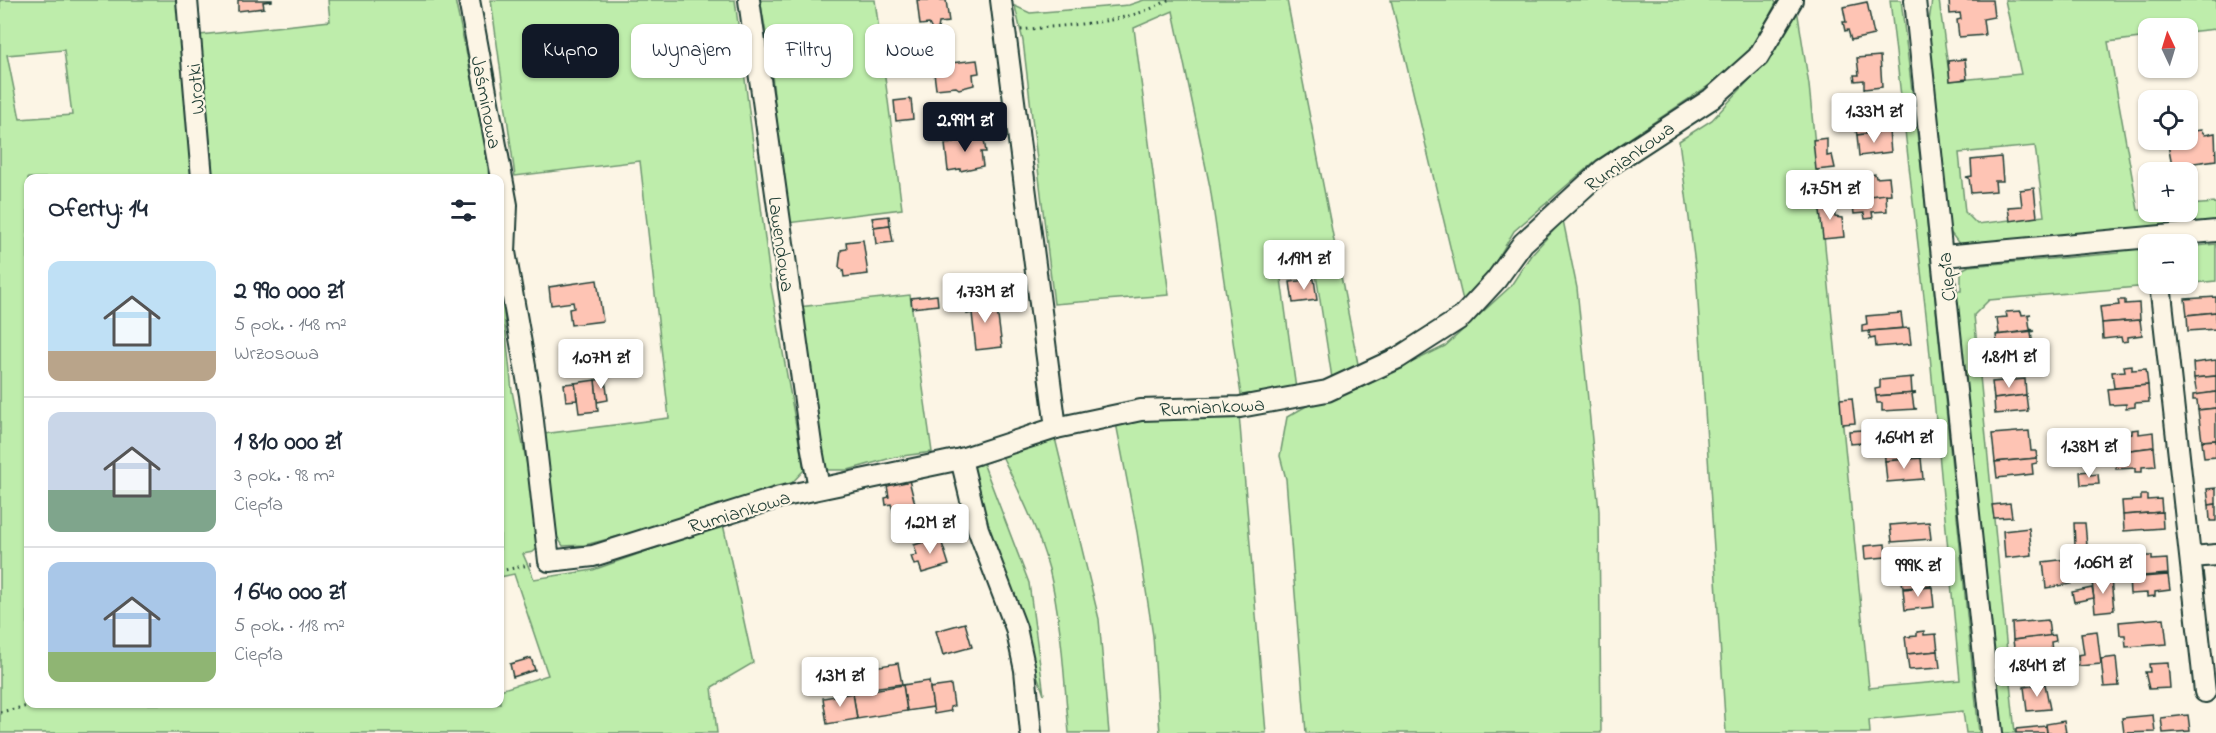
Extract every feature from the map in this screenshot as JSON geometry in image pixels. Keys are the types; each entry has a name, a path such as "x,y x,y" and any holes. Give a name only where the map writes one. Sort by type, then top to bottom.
{"street":[{"name":"Wrotki","path":"187,0 202,174"},
{"name":"Jaśminowa","path":"469,0 501,174"},
{"name":"Lawendowa","path":"749,0 819,488"},
{"path":"1001,0 1003,32 1056,428"},
{"name":"Rumiankowa","path":"549,561 593,556 780,497 961,459 1056,428 1142,410 1240,407 1279,402 1327,391 1398,358 1462,317 1496,280 1523,243 1604,169 1711,99 1758,57 1792,0"},
{"name":"Ciepła","path":"1915,0 1944,256 1992,733"},
{"name":"Jaśminowa","path":"504,189 507,205 505,252 530,395 549,561"},
{"path":"2198,234 2216,231"},
{"path":"1944,256 2138,242"},
{"path":"2161,294 2192,557 2205,692"},
{"path":"961,459 978,529 1016,628 1025,670 1031,733"},
{"path":"2192,557 2216,555"}],"path":[{"path":"1003,32 1114,18 1155,8 1168,0"},
{"path":"504,570 549,561"},
{"path":"0,712 24,707"}],"green space":[{"path":"0,0 180,0 199,174 24,174 24,708 504,708 504,689 548,675 514,574 504,576 504,315 512,391 536,509 540,546 533,552 523,554 534,579 593,570 723,524 753,663 712,687 717,733 0,733","holes":["64,50 72,115 20,119 7,55"]},
{"path":"328,0 455,0 484,134 489,174 213,174 200,35 330,21"},
{"path":"491,0 735,0 738,24 631,24 631,78 745,78 771,286 804,470 787,488 719,510 585,545 563,546 552,529 543,434 669,418 640,161 515,176"},
{"path":"760,0 875,0 878,24 865,24 865,78 885,78 902,209 787,223 772,78 853,78 853,24 764,24"},
{"path":"1144,0 1287,0 1359,369 1332,378 1314,261 1279,264 1296,389 1241,395 1210,187 1173,11 1134,28 1169,295 1054,304 1023,41 1015,6 1030,13 1129,5"},
{"path":"1391,0 1774,0 1776,3 1750,52 1729,72 1594,162 1514,231 1484,282 1464,305"},
{"path":"1890,0 1901,0 1923,182 1979,733 1966,733 1963,711 1869,720 1870,733 1726,733 1696,272 1679,141 1712,120 1763,65 1797,9 1809,85 1869,688 1960,680 1927,323"},
{"path":"1932,0 1939,0 1950,81 2021,74 2005,0 2216,0 2216,29 2198,31 2198,18 2138,18 2138,38 2108,42 2138,210 2138,222 2198,222 2198,204 2216,203 2216,223 1960,245 1950,232 1927,36","holes":["2035,146 2044,216 1977,224 1965,212 1959,153"]},
{"path":"1563,220 1577,288 1599,511 1601,733 1306,733 1286,479 1280,456 1287,417 1317,400 1356,390 1445,346 1510,287 1531,255"},
{"path":"2216,244 2216,281 2198,283 2198,246"},
{"path":"2138,247 2138,287 1989,300 1974,315 2015,733 2000,733 1956,291 1961,291 1961,270 1969,266 2119,253 2120,248"},
{"path":"910,295 932,452 895,457 848,470 826,470 798,307"},
{"path":"1239,414 1266,733 1160,733 1153,636 1137,532 1116,423 1184,415"},
{"path":"1055,438 1099,619 1109,733 1069,733 1060,630 1049,569 1034,525 1001,454"},
{"path":"982,460 1029,583 1044,695 980,510 970,466"}],"building":[{"path":"238,0 272,1 263,2 264,8 238,11"},
{"path":"917,0 946,0 949,22 920,24"},
{"path":"1949,0 1992,0 1994,17 1983,19 1985,35 1959,37 1957,20 1961,19 1960,13 1950,14"},
{"path":"1867,2 1874,35 1851,40 1848,30 1845,31 1843,7"},
{"path":"1880,56 1882,87 1864,89 1864,80 1855,81 1854,75 1859,75 1857,58"},
{"path":"1965,59 1967,79 1950,81 1948,61"},
{"path":"977,60 979,73 973,74 974,85 959,89 956,87 936,89 935,78 955,78 955,62"},
{"path":"911,99 913,119 896,121 894,101"},
{"path":"1875,112 1875,116 1889,115 1887,116 1888,131 1857,135 1853,118 1868,117 1867,113"},
{"path":"2198,130 2201,130 2205,135 2215,133 2216,160 2171,162 2169,150 2198,150"},
{"path":"1889,131 1891,152 1859,156 1857,135"},
{"path":"983,134 986,152 981,152 983,166 948,171 945,144 954,143 953,138"},
{"path":"1827,138 1827,156 1832,155 1835,168 1816,170 1813,140"},
{"path":"2001,157 2003,181 1995,181 1996,191 1971,193 1969,178 1966,177 1972,176 1971,160"},
{"path":"1875,174 1876,178 1889,177 1891,194 1851,198 1849,181 1869,179 1868,175"},
{"path":"2034,188 2037,217 2010,221 2008,207 2022,206 2020,190"},
{"path":"1886,194 1887,211 1872,212 1873,218 1865,219 1864,213 1854,214 1852,198"},
{"path":"1833,200 1835,217 1842,218 1844,237 1823,239 1819,201"},
{"path":"889,216 890,225 874,227 872,218"},
{"path":"890,225 893,242 876,244 874,227"},
{"path":"863,240 868,274 844,277 843,270 839,267 841,250 847,249 846,242"},
{"path":"1314,279 1317,300 1293,303 1290,282"},
{"path":"597,280 603,321 571,325 569,309 574,308 573,302 551,305 549,287"},
{"path":"937,295 938,305 912,308 911,298"},
{"path":"2216,297 2216,312 2187,315 2185,299"},
{"path":"992,298 993,309 997,309 1002,347 976,350 972,313 967,314 966,301"},
{"path":"2118,300 2125,300 2125,304 2139,303 2140,320 2102,323 2100,307 2119,305"},
{"path":"2021,311 2022,315 2031,314 2028,315 2030,329 2033,330 1996,335 1999,333 1997,319 1994,318 2007,317 2006,312"},
{"path":"2216,312 2216,329 2188,331 2187,315"},
{"path":"1901,313 1903,328 1862,332 1862,325 1867,324 1866,316"},
{"path":"2140,320 2142,335 2128,337 2128,341 2122,342 2121,337 2103,339 2102,323"},
{"path":"1909,328 1911,344 1876,347 1875,338 1870,339 1869,331"},
{"path":"2034,331 2031,332 2033,346 2036,347 2020,349 2021,355 2010,356 2011,350 1998,351 1996,335"},
{"path":"2216,360 2216,376 2194,378 2193,363"},
{"path":"2132,365 2132,370 2146,369 2148,385 2114,388 2112,372 2125,371 2124,366"},
{"path":"2216,376 2216,392 2197,395 2194,378"},
{"path":"1914,377 1911,378 1912,393 1916,393 1876,396 1875,389 1880,388 1880,380"},
{"path":"605,379 608,400 597,402 595,380"},
{"path":"2025,379 2026,395 1994,399 1992,382"},
{"path":"595,380 598,411 579,413 575,383"},
{"path":"575,383 577,400 566,401 564,384"},
{"path":"2148,385 2149,402 2135,403 2135,407 2126,408 2126,404 2110,405 2108,389"},
{"path":"2216,392 2216,408 2198,410 2197,400 2193,400 2193,395"},
{"path":"1916,393 1912,394 1914,408 1917,409 1882,411 1882,403 1877,403 1876,396"},
{"path":"2026,395 2028,411 1995,414 1994,399"},
{"path":"1852,398 1855,423 1842,424 1840,399"},
{"path":"2216,408 2216,440 2202,441 2198,410"},
{"path":"1874,429 1875,442 1850,444 1849,431"},
{"path":"2139,429 2139,434 2153,432 2154,447 2115,452 2113,436 2132,434 2132,430"},
{"path":"2029,431 2031,451 2036,451 2037,458 1995,462 1992,434"},
{"path":"1919,437 1921,458 1885,461 1884,443"},
{"path":"2216,440 2216,457 2204,458 2202,441"},
{"path":"2154,447 2156,466 2142,467 2142,472 2135,472 2135,468 2116,469 2115,452"},
{"path":"1921,458 1923,479 1887,482 1885,461"},
{"path":"2037,458 2037,463 2032,464 2033,474 1997,478 1995,462"},
{"path":"2090,471 2090,475 2098,474 2099,484 2081,485 2080,472"},
{"path":"909,480 916,508 894,514 891,504 886,505 885,498 889,497 887,486"},
{"path":"2216,488 2216,504 2209,505 2207,489"},
{"path":"2141,495 2147,495 2147,500 2161,499 2162,512 2123,515 2122,501 2141,500"},
{"path":"2010,503 2012,517 1994,518 1992,505"},
{"path":"2216,504 2216,521 2210,521 2209,505"},
{"path":"2162,512 2163,528 2124,531 2123,515"},
{"path":"1929,522 1931,539 1892,542 1890,525"},
{"path":"2074,523 2085,523 2087,545 2075,546"},
{"path":"2029,528 2032,555 2005,558 2003,531"},
{"path":"940,537 949,565 922,573 919,564 914,565 911,556 917,555 914,545"},
{"path":"1885,544 1886,557 1865,559 1864,546"},
{"path":"2105,547 2105,557 2089,558 2088,549"},
{"path":"2143,556 2152,556 2152,560 2167,559 2168,574 2130,577 2129,562 2144,561"},
{"path":"2067,559 2071,584 2046,588 2043,562"},
{"path":"1930,571 1931,586 1903,588 1901,573"},
{"path":"2168,575 2170,590 2155,592 2155,596 2147,597 2147,593 2130,594 2129,578"},
{"path":"2111,579 2114,610 2095,612 2092,580"},
{"path":"1932,587 1934,607 1905,610 1903,589"},
{"path":"2092,588 2094,598 2074,602 2072,592"},
{"path":"2164,618 2167,644 2126,647 2125,635 2120,635 2119,622"},
{"path":"2048,620 2050,636 2013,640 2012,623"},
{"path":"965,623 972,647 943,655 936,631"},
{"path":"1924,631 1924,635 1936,634 1938,651 1907,654 1905,637 1917,636 1917,632"},
{"path":"2097,631 2101,664 2079,666 2078,655 2084,654 2081,633"},
{"path":"2055,635 2056,641 2051,642 2052,652 2015,656 2013,640"},
{"path":"1938,651 1940,668 1909,670 1907,654"},
{"path":"2116,657 2119,686 2104,687 2101,659"},
{"path":"531,658 535,670 513,677 510,664"},
{"path":"898,663 902,684 871,688 867,668"},
{"path":"2168,663 2170,688 2149,689 2145,672 2150,672 2149,664"},
{"path":"929,681 933,707 907,711 903,685"},
{"path":"2045,684 2050,709 2027,711 2024,687"},
{"path":"903,685 907,711 857,719 853,693"},
{"path":"951,685 954,706 950,707 951,711 934,714 930,688"},
{"path":"853,693 857,719 827,724 823,698"},
{"path":"2153,715 2155,732 2124,733 2122,718"},
{"path":"2188,715 2190,731 2163,733 2161,718"},
{"path":"2064,721 2066,733 2047,733 2046,724"},
{"path":"2046,726 2047,733 2016,733 2016,729"}]}
